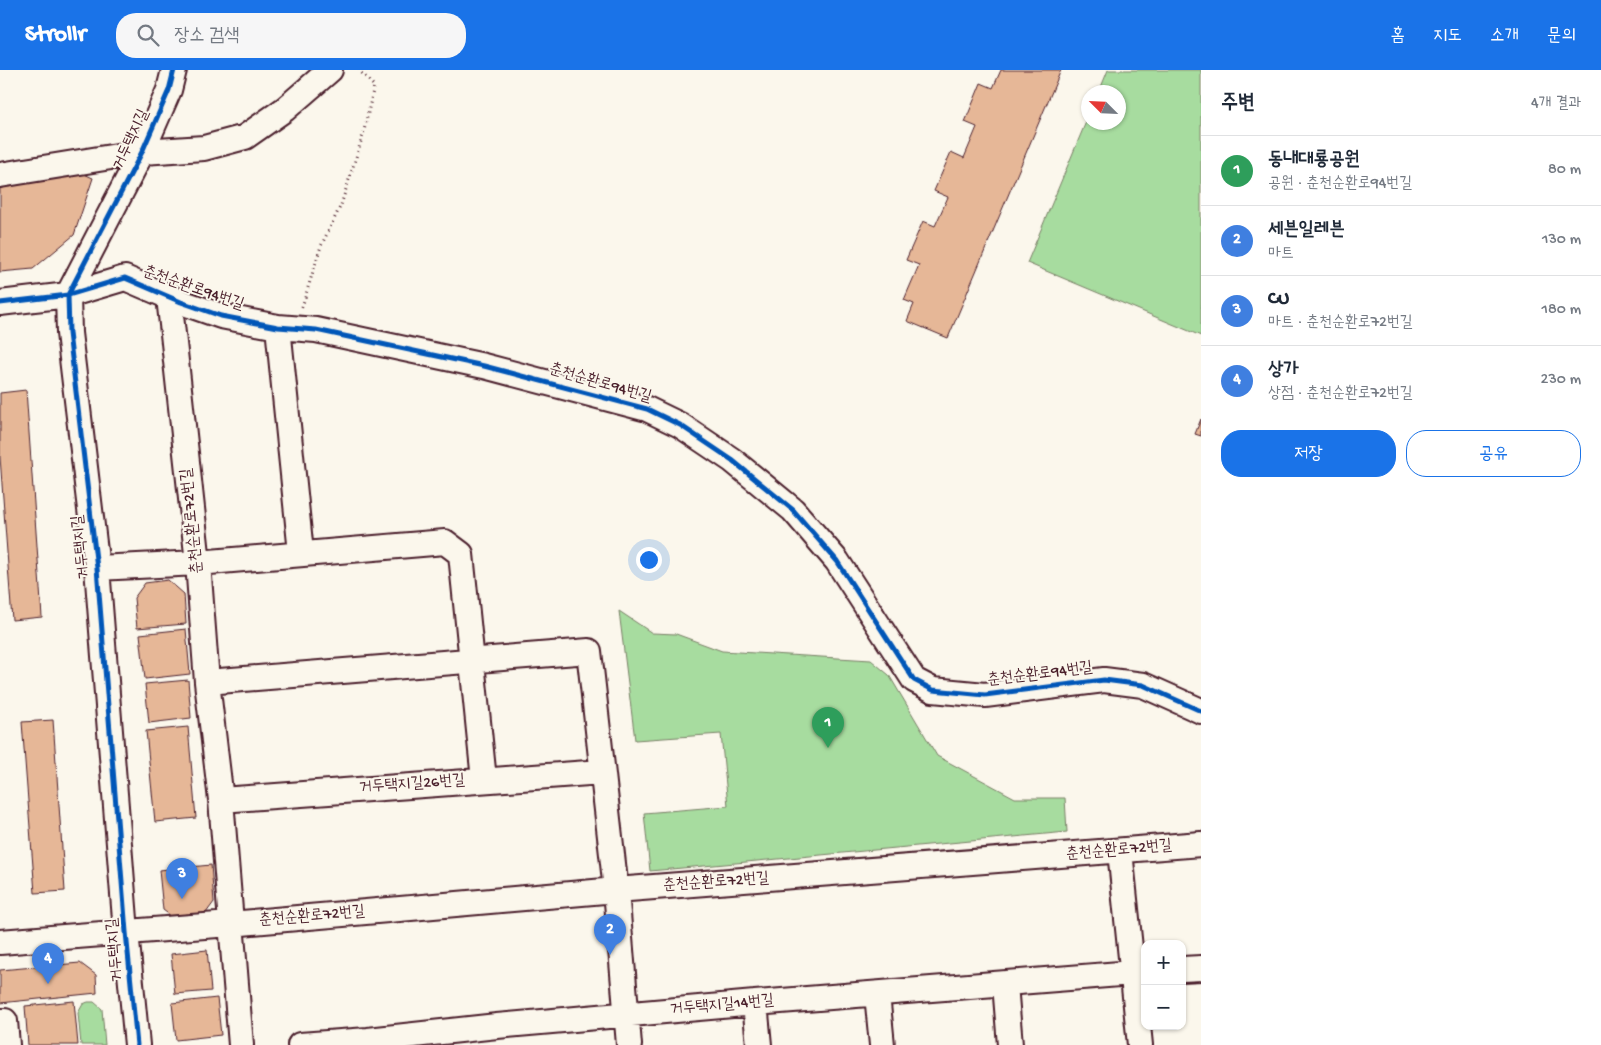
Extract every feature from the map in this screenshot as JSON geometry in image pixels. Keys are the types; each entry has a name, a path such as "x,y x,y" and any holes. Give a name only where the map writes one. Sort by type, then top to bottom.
{"street":[{"name":"거두택지길","path":"138,1045 126,932 97,568 69,333 68,295 142,152 169,90 174,70"},
{"path":"142,152 204,148 245,137 285,109 320,75"},
{"name":"거두택지길","path":"0,175 142,152"},
{"name":"춘천순환로94번길","path":"0,303 68,295 125,278 221,316 287,328 316,330 484,366 647,409 680,425 732,460 793,510 836,561 914,680 933,690 984,695 1104,680 1144,685 1201,711"},
{"name":"춘천순환로72번길","path":"169,297 198,563 207,682 221,800 241,1045"},
{"path":"287,328 301,553"},
{"path":"97,568 198,563 445,542 461,554 484,780"},
{"path":"207,682 589,650 616,890 629,1045"},
{"name":"거두택지길26번길","path":"221,800 602,772"},
{"name":"춘천순환로72번길","path":"0,942 616,890 1201,844"},
{"path":"1120,851 1139,972 1140,1045"},
{"path":"1186,969 1201,968"},
{"name":"거두택지길14번길","path":"300,1045 498,1035 626,1015 755,1002 1005,984 1139,972"},
{"path":"1005,984 1010,1045"},
{"path":"877,994 882,1045"},
{"path":"755,1002 760,1045"},
{"path":"0,1021 4,1021 7,1045"}],"path":[{"path":"287,328 321,246 341,205 363,135 374,86 359,70"}],"green space":[{"path":"1108,70 1201,70 1201,336 1027,263 1083,130 1126,130 1126,85 1102,85"},
{"path":"619,611 652,633 676,634 722,651 871,660 889,675 937,756 1015,798 1065,798 1067,832 650,871 644,813 728,806 721,734 635,740"},
{"path":"94,1002 102,1009 105,1045 81,1045 78,1013 83,1004"}],"building":[{"path":"1001,70 1061,70 948,338 907,321 914,304 904,300 919,265 906,260 923,221 935,226 948,197 934,191 951,152 964,158 977,127 965,122 981,83 993,88"},
{"path":"75,170 93,178 74,235 33,269 0,272 0,180"},
{"path":"26,390 42,617 12,620 0,457 0,393"},
{"path":"1201,419 1201,436 1195,434"},
{"path":"168,580 184,594 186,624 137,628 134,598 145,583"},
{"path":"186,629 190,674 145,679 140,634"},
{"path":"188,680 191,718 149,723 145,684"},
{"path":"53,720 65,891 35,893 22,722"},
{"path":"188,727 196,818 155,822 146,731"},
{"path":"211,865 214,902 203,917 175,919 163,910 159,870"},
{"path":"207,950 211,991 175,994 171,954"},
{"path":"80,963 96,975 97,993 0,1003 0,970"},
{"path":"217,998 221,1035 176,1040 172,1003"},
{"path":"74,1001 78,1045 28,1045 25,1006"}],"cycle path":[{"path":"137,1045 126,932 97,568 69,333 68,295 142,152 169,90 174,70"},
{"path":"0,303 68,295 125,278 181,302 221,316 278,327 316,330 484,366 647,409 680,425 732,460 793,510 837,561 914,680 933,690 985,695 1104,680 1143,685 1201,711"}],"place":[{"name":"동내대룡공원","path":"828,748"},
{"name":"CU","path":"182,899"},
{"name":"세븐일레븐","path":"610,955"},
{"name":"상가","path":"48,984"}]}
